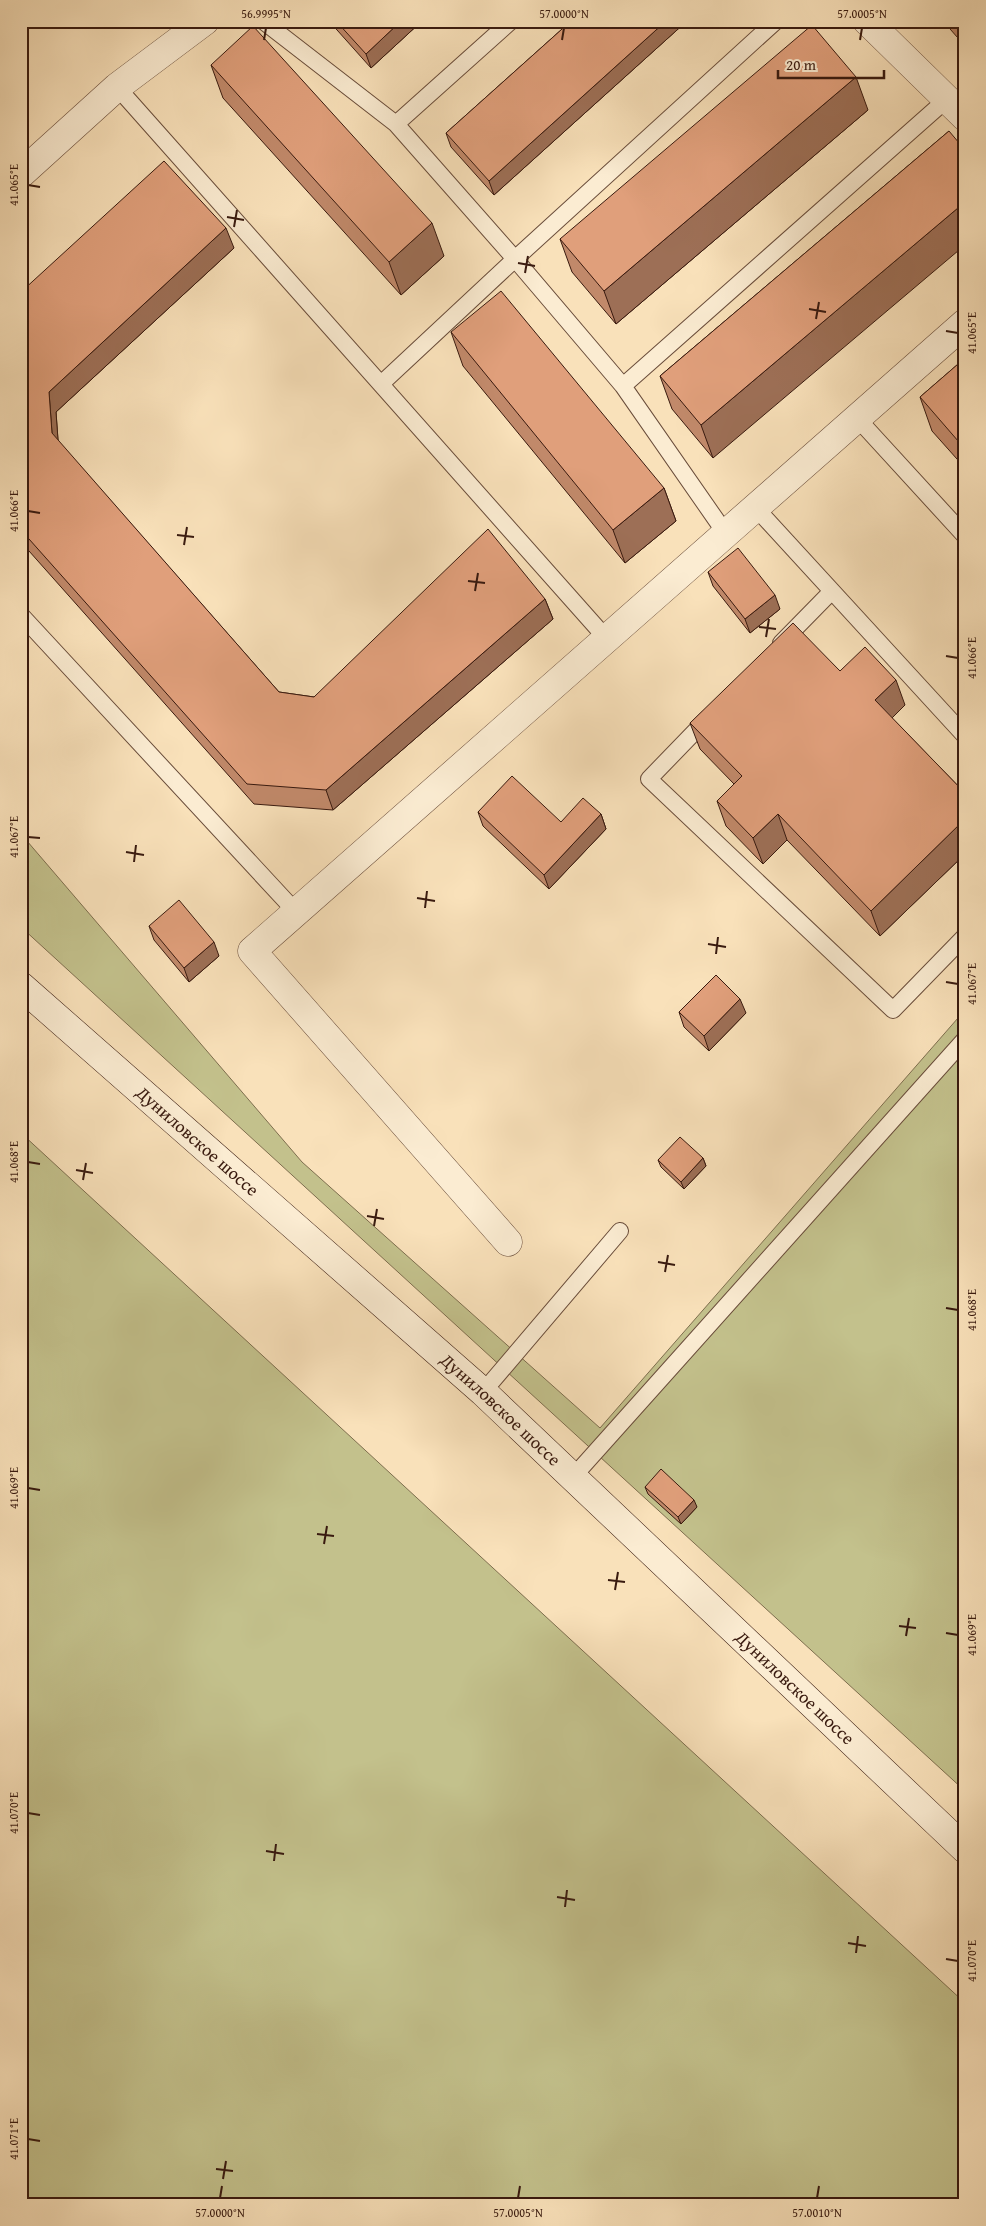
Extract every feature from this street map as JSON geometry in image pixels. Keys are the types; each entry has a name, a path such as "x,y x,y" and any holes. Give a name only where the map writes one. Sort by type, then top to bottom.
{"street":[{"path":"21,174 117,87 205,21"},
{"path":"867,21 956,108"},
{"path":"508,1242 252,951 965,323"},
{"name":"Дуниловское шоссе","path":"21,986 483,1392 965,1849"}],"lane":[{"path":"263,21 396,124 515,259 623,386 726,534"},
{"path":"396,124 511,21"},
{"path":"380,384 776,21"},
{"path":"117,87 606,638"},
{"path":"623,386 956,108"},
{"path":"857,418 965,536"},
{"path":"755,507 965,736"},
{"path":"771,654 832,591"},
{"path":"21,615 296,912"},
{"path":"716,709 648,779 893,1010 965,936"},
{"path":"572,1477 965,1039"},
{"path":"483,1392 620,1231"}],"shaded area":[{"path":"21,834 302,1162 600,1428 965,1010 965,1791 21,927"},
{"path":"21,1133 965,2003 965,2205 21,2205"}],"building":[{"path":"336,21 401,21 366,54"},
{"path":"571,21 666,21 489,181 446,133"},
{"path":"812,25 856,77 604,291 560,239"},
{"path":"253,26 432,223 389,262 211,65"},
{"path":"949,131 965,150 965,202 701,425 660,376"},
{"path":"164,161 226,228 49,392 52,433 279,692 314,697 488,529 545,599 326,790 247,784 21,530 21,292"},
{"path":"501,291 664,488 613,530 451,332"},
{"path":"965,358 965,449 920,397"},
{"path":"738,548 775,595 745,619 708,572"},
{"path":"793,623 840,671 865,647 896,680 875,700 965,793 965,819 871,911 778,814 753,838 717,801 742,776 690,723"},
{"path":"512,776 561,822 583,798 601,814 544,875 478,812"},
{"path":"179,900 214,942 184,968 149,926"},
{"path":"716,975 740,999 704,1036 679,1012"},
{"path":"680,1137 703,1158 681,1182 658,1160"},
{"path":"661,1469 694,1500 678,1517 645,1487"}]}
